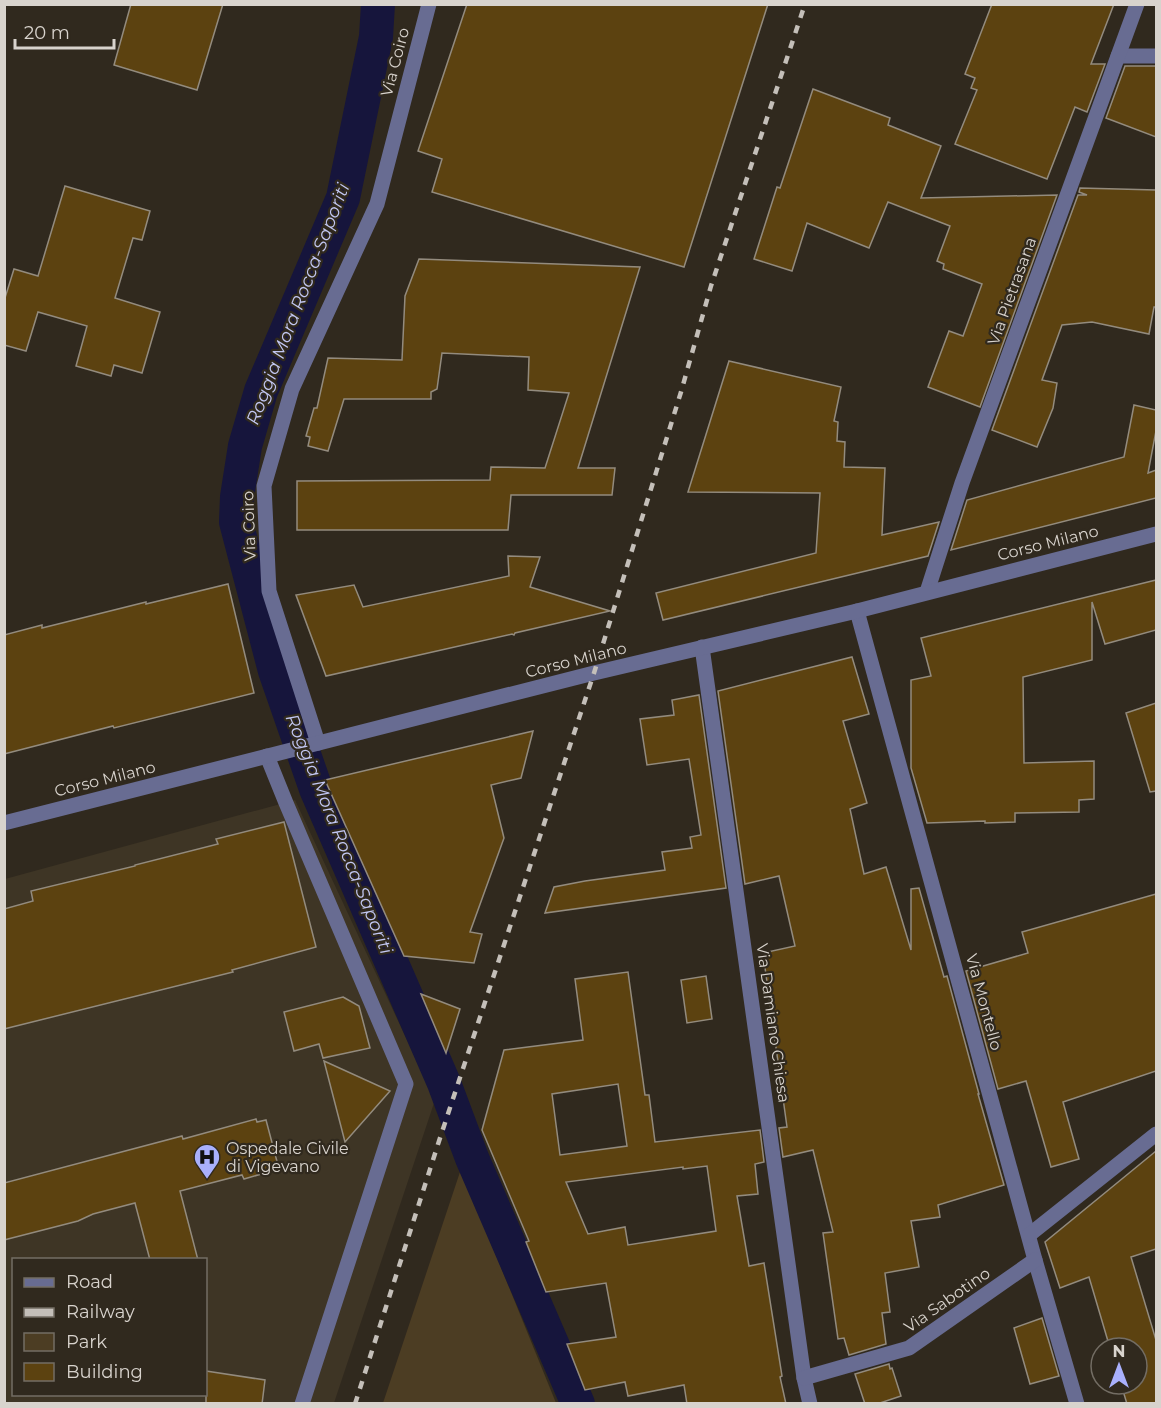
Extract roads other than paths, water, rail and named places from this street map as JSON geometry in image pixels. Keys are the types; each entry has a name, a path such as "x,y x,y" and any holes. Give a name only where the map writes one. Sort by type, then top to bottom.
{"street":[{"name":"Via Coiro","path":"317,744 269,591 264,486 292,389 377,204 429,4"},
{"name":"Via Pietrasana","path":"927,592 962,483 1137,4"},
{"path":"1118,56 1156,57"},
{"name":"Corso Milano","path":"4,823 1156,534"},
{"name":"Via Montello","path":"857,610 1035,1260 1077,1404"},
{"name":"Via Damiano Chiesa","path":"702,648 804,1378 810,1404"},
{"path":"269,756 286,803 406,1084 302,1404"},
{"path":"1029,1234 1156,1134"},
{"name":"Via Sabotino","path":"804,1378 909,1348 1035,1260"}],"waterway":[{"name":"Roggia Mora Rocca-Saporiti","path":"378,4 376,37 343,198 261,391 245,446 237,497 236,522 275,671 316,789 444,1083 472,1158 578,1404"}],"railway":[{"path":"355,1404 440,1138 594,673 681,392 711,286 805,4"}],"place":[{"name":"Ospedale Civile di Vigevano","path":"207,1180"}]}
